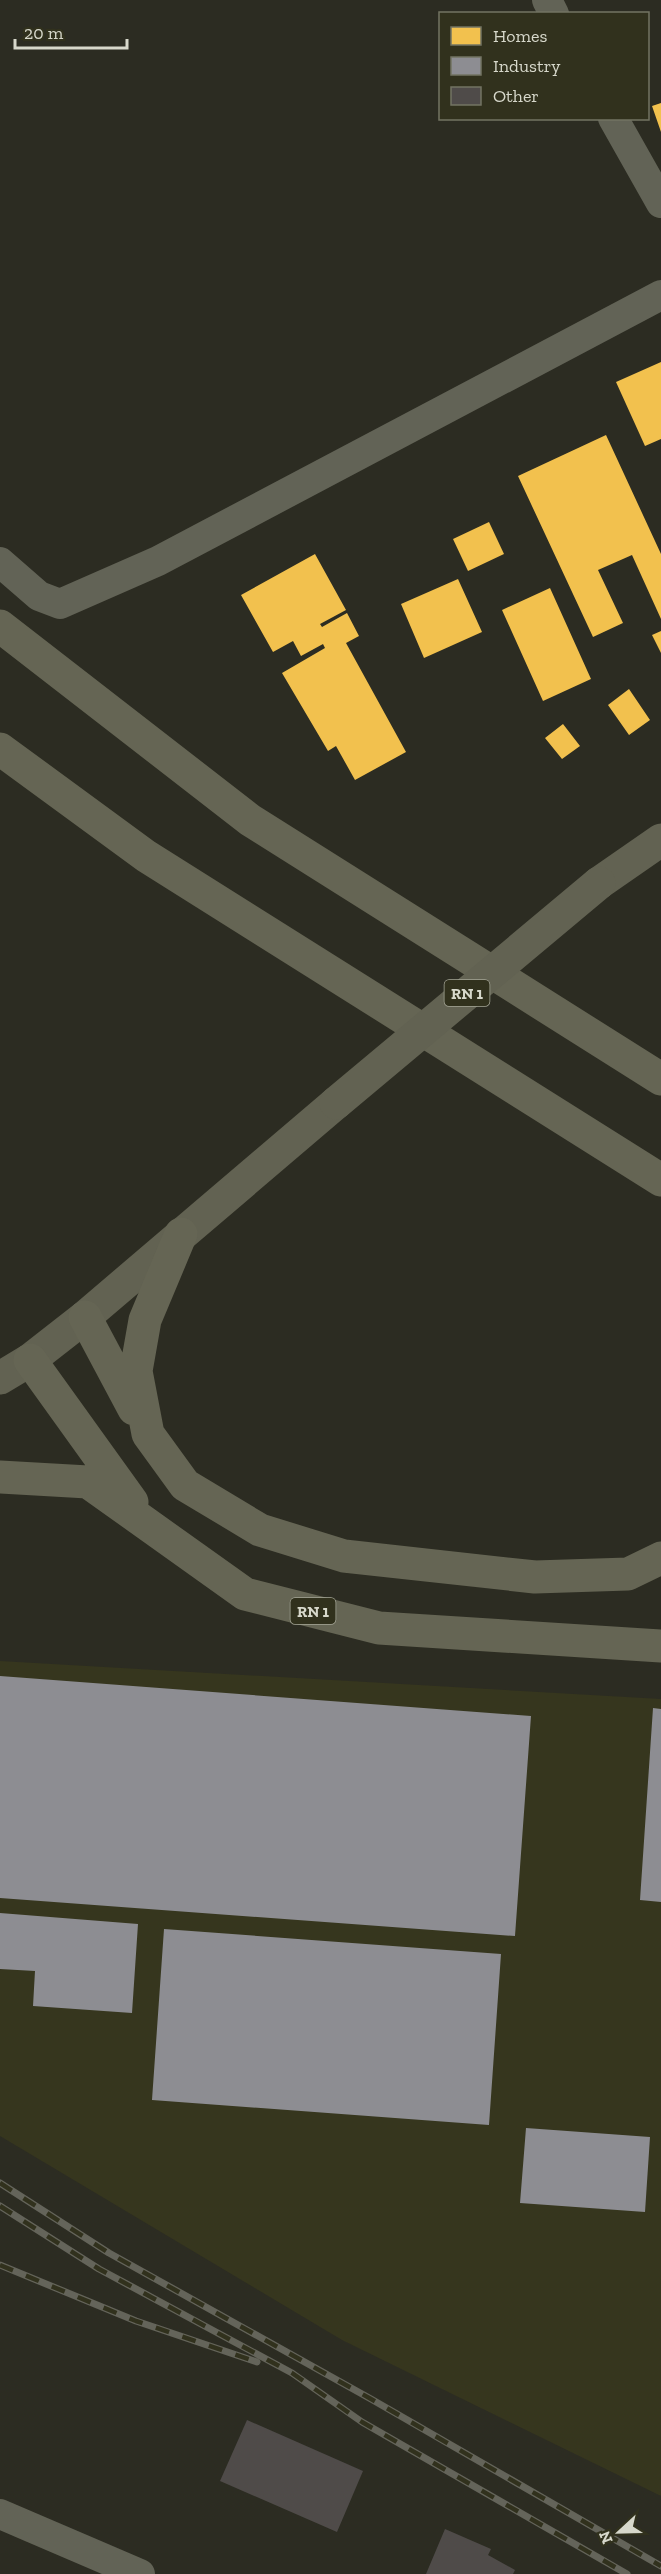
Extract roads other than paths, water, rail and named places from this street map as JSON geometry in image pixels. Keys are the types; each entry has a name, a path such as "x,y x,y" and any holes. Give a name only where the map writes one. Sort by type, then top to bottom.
{"highway":[{"path":"0,626 250,820 661,1079"},
{"path":"0,749 146,856 655,1181"},
{"path":"148,1434 136,1371 145,1320 181,1234"},
{"path":"86,1317 148,1434 185,1485 260,1530 344,1556 535,1577 628,1574 661,1558"},
{"path":"30,1360 146,1523"},
{"name":"RN 1","path":"0,1477 88,1482 245,1594 379,1628 661,1646"}],"main road":[{"name":"RN 1","path":"0,1378 30,1360 86,1317 181,1234 598,883 661,840"}],"street":[{"path":"614,120 661,203"},
{"path":"0,562 39,596 60,604 158,561 661,295"},
{"path":"0,2514 140,2574"}],"railway":[{"path":"0,2183 109,2253 371,2399 661,2566"},
{"path":"0,2206 99,2269 292,2373 362,2422 627,2574"},
{"path":"0,2265 136,2321 257,2362"}]}
